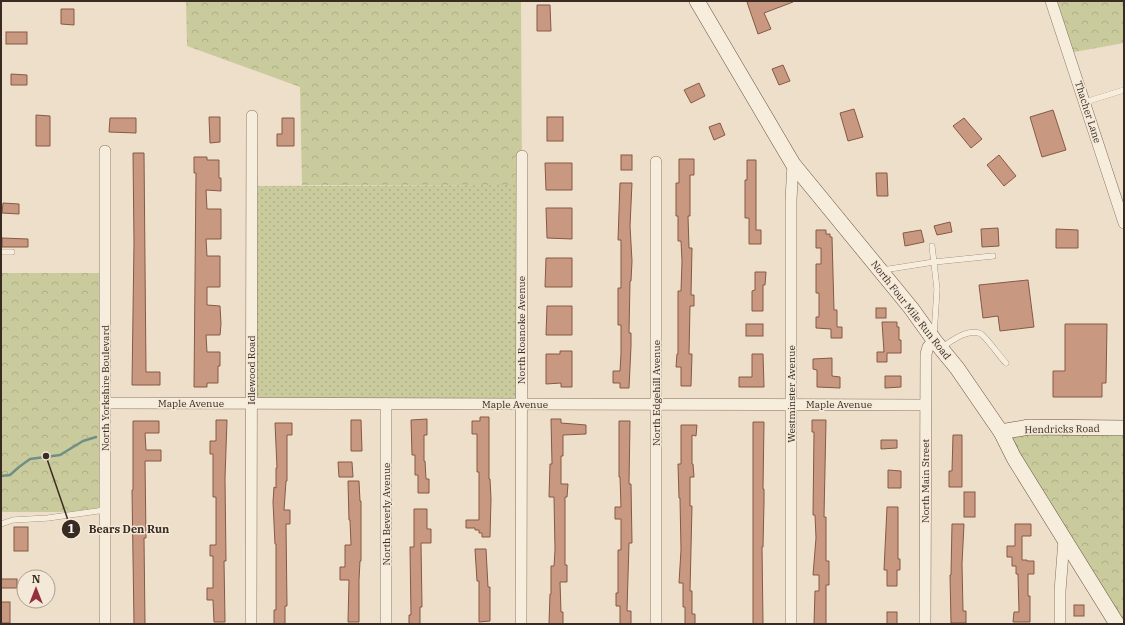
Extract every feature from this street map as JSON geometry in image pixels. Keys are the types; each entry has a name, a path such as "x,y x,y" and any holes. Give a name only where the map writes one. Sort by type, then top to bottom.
{"street":[{"name":"North Four Mile Run Road","path":"697,1 793,164 912,308 937,344 957,368 1001,432 1014,458 1117,624"},
{"name":"Thacher Lane","path":"1051,1 1124,223"},
{"name":"Idlewood Road","path":"251,624 252,116"},
{"name":"North Yorkshire Boulevard","path":"105,151 105,624"},
{"name":"North Roanoke Avenue","path":"521,624 522,156"},
{"name":"North Edgehill Avenue","path":"656,162 656,624"},
{"name":"Westminster Avenue","path":"790,624 791,208 793,164"},
{"name":"North Main Street","path":"925,624 926,354 928,347 937,344"},
{"name":"Maple Avenue","path":"105,403 925,405"},
{"name":"North Beverly Avenue","path":"386,404 386,624"},
{"name":"Hendricks Road","path":"1001,432 1028,427 1124,428"},
{"path":"1060,624 1060,591 1064,540"}],"lane":[{"path":"1085,102 1124,90"},
{"path":"932,246 937,289 937,344 972,332 980,334 1006,363"},
{"path":"1,252 12,252"},
{"path":"880,271 934,262 993,256"},
{"path":"1,524 13,520 48,518 105,510"}],"green space":[{"path":"186,1 521,1 522,185 302,185 300,87 187,46"},
{"path":"1051,1 1124,1 1124,43 1069,53"},
{"path":"522,185 521,404 251,404 252,186"},
{"path":"1,273 105,273 105,512 1,512"},
{"path":"1124,428 1124,624 1001,432"}],"building":[{"path":"747,2 793,2 764,13 771,29 758,34"},
{"path":"537,5 550,5 551,31 537,31"},
{"path":"61,9 74,9 74,25 61,24"},
{"path":"6,32 27,32 27,44 6,44"},
{"path":"783,65 790,81 779,85 772,69"},
{"path":"11,74 27,75 27,85 11,85"},
{"path":"699,83 705,96 691,103 684,90"},
{"path":"854,109 863,137 848,141 840,113"},
{"path":"1053,110 1066,150 1042,157 1030,117"},
{"path":"36,115 50,116 50,146 36,146"},
{"path":"209,117 220,117 220,142 210,143"},
{"path":"547,117 563,117 563,141 547,141"},
{"path":"110,118 136,118 136,133 109,132"},
{"path":"282,118 294,118 294,146 277,146 277,134 282,134"},
{"path":"964,118 982,139 971,148 953,126"},
{"path":"720,123 725,135 714,140 709,127"},
{"path":"133,153 144,153 146,372 160,372 160,385 132,385 134,243"},
{"path":"621,155 632,155 632,170 621,170"},
{"path":"999,155 1016,176 1004,186 987,165"},
{"path":"194,157 207,157 207,160 219,160 219,178 221,178 221,191 206,190 207,209 221,209 221,239 206,239 207,256 220,256 220,287 207,287 207,305 220,306 221,324 220,335 206,335 207,352 220,352 218,383 207,383 207,387 194,387 196,173 194,173"},
{"path":"679,159 694,159 694,175 690,175 690,216 688,216 689,248 692,248 691,295 694,295 694,306 690,306 689,354 692,354 691,386 681,386 681,367 676,367 678,354 678,291 681,291 682,261 681,241 678,241 678,216 676,216 676,183 679,183"},
{"path":"747,160 756,160 756,230 761,230 761,244 749,244 749,218 745,218 745,180 747,180"},
{"path":"545,163 572,163 572,190 546,190"},
{"path":"876,173 887,173 888,196 877,196"},
{"path":"620,183 632,183 630,226 632,261 629,333 631,333 631,346 629,388 620,388 620,383 613,383 613,371 620,371 621,354 621,325 618,325 618,288 621,288 621,240 618,240"},
{"path":"3,203 19,204 19,214 2,213"},
{"path":"546,208 572,208 572,239 547,238"},
{"path":"950,222 952,232 937,235 934,226"},
{"path":"998,228 999,246 982,247 981,229"},
{"path":"1056,229 1078,230 1078,248 1056,248"},
{"path":"816,230 826,230 826,234 830,234 830,237 832,237 834,310 837,310 837,327 842,327 842,338 831,338 831,329 816,328 816,317 819,317 819,293 816,293 816,264 821,264 821,248 816,248"},
{"path":"921,230 924,242 905,246 903,233"},
{"path":"2,238 28,239 28,247 2,247"},
{"path":"546,258 572,258 572,287 545,287"},
{"path":"755,272 766,272 765,285 763,285 763,311 752,311 752,291 755,290"},
{"path":"1028,280 1034,327 1000,331 998,316 983,318 979,285"},
{"path":"547,306 572,306 572,335 546,335"},
{"path":"876,308 886,308 886,318 876,318"},
{"path":"882,322 897,322 897,327 899,327 899,340 901,340 901,353 887,353 887,362 877,362 877,352 884,352"},
{"path":"746,324 763,324 763,336 746,336"},
{"path":"1065,324 1107,324 1106,383 1102,383 1102,397 1053,397 1053,371 1065,371"},
{"path":"560,351 572,351 572,387 561,387 561,383 546,384 546,354 560,354"},
{"path":"752,354 763,354 764,387 739,387 739,377 752,377"},
{"path":"832,358 832,376 840,377 840,388 817,387 817,370 813,369 813,359"},
{"path":"885,376 901,376 901,387 885,388"},
{"path":"480,417 489,417 489,479 491,499 490,537 482,537 482,533 479,533 479,530 475,530 475,528 466,528 466,520 479,520 477,434 472,434 472,421 480,421"},
{"path":"427,419 427,435 424,435 424,461 426,479 429,479 429,493 418,493 418,475 415,475 415,455 412,455 411,420"},
{"path":"551,419 561,419 561,423 586,425 586,434 563,435 561,484 568,484 567,497 565,497 565,565 567,565 567,582 560,582 563,624 549,624 551,566 554,566 555,550 554,497 549,497 550,464 552,464"},
{"path":"216,420 227,420 225,478 226,561 224,561 225,622 214,622 213,600 207,600 207,588 213,588 213,556 210,556 210,545 216,545 216,497 213,497 213,454 210,454 210,441 216,441"},
{"path":"351,420 361,420 362,451 351,451"},
{"path":"812,420 826,420 824,517 826,517 826,561 829,561 829,585 826,585 826,624 814,624 815,591 819,591 819,575 813,575 816,538 815,515 813,515 814,432 812,432"},
{"path":"133,421 159,421 159,433 145,433 146,450 161,450 161,461 145,461 145,624 134,624 132,490"},
{"path":"619,421 630,421 629,484 631,484 632,543 629,543 627,611 631,611 631,624 620,624 620,606 616,606 616,593 618,593 618,550 621,550 621,519 615,519 615,507 621,507 619,477"},
{"path":"753,422 764,422 764,502 762,547 763,624 753,624"},
{"path":"275,423 292,423 292,435 287,435 287,481 284,510 290,510 290,524 286,524 287,606 285,606 285,624 274,624 274,610 276,610 276,544 273,502 274,487 276,488 277,468"},
{"path":"681,425 697,425 696,436 692,435 692,464 694,477 690,477 690,506 692,506 690,591 692,591 692,614 695,614 695,624 685,624 683,583 679,583 681,550 678,464 681,464"},
{"path":"953,435 962,435 962,487 949,487 949,471 952,471"},
{"path":"881,440 897,440 897,448 881,449"},
{"path":"338,462 352,462 353,477 339,477"},
{"path":"888,470 901,471 901,488 888,488"},
{"path":"348,481 359,481 361,501 359,622 348,622 349,580 340,580 340,567 345,567 345,545 351,545"},
{"path":"964,492 975,492 975,517 964,517"},
{"path":"887,507 898,507 898,559 900,559 900,570 897,570 897,586 887,586 887,570 884,570"},
{"path":"414,509 427,509 427,529 431,529 431,543 421,543 422,607 420,607 420,624 409,624 409,615 411,615 410,547 414,547"},
{"path":"952,524 964,524 962,564 963,611 966,611 966,623 951,623 950,575"},
{"path":"1015,524 1031,524 1031,536 1022,536 1022,560 1034,561 1034,574 1028,574 1030,622 1013,622 1014,612 1019,612 1018,574 1016,574 1016,566 1012,566 1012,557 1007,557 1007,546 1015,546"},
{"path":"14,527 28,527 28,551 14,551"},
{"path":"475,549 486,549 488,587 490,587 490,621 479,622 479,581 477,581"},
{"path":"1,579 16,579 16,588 1,588"},
{"path":"1,602 10,602 10,623 1,623"},
{"path":"1074,605 1084,605 1084,616 1074,616"},
{"path":"887,612 897,612 897,624 887,624"}],"waterway":[{"path":"1,476 10,475 30,459 60,455 83,441 96,437"}],"place":[{"name":"Bears Den Run","path":"46,456"}]}
